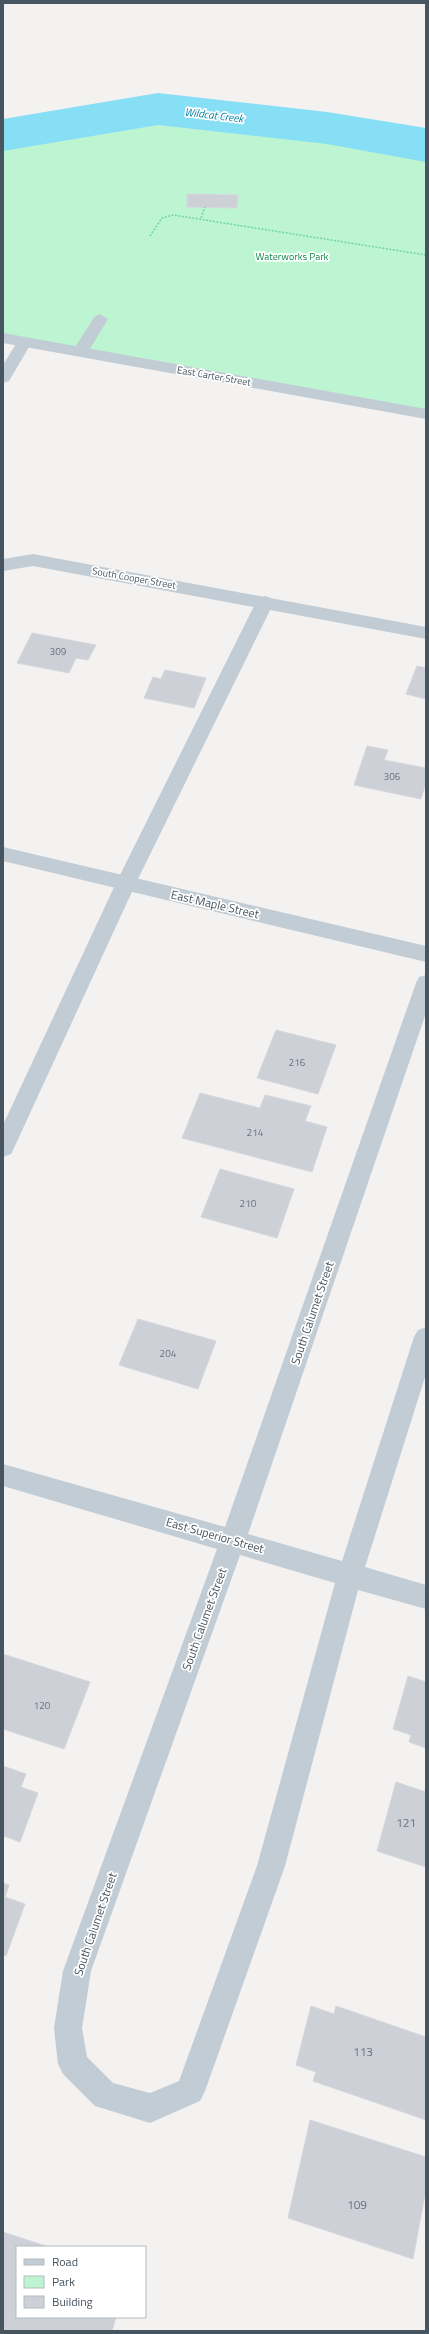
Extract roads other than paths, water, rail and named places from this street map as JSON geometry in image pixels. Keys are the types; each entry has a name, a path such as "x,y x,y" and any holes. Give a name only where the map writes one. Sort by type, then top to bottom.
{"street":[{"path":"80,352 100,319"},
{"name":"East Carter Street","path":"3,338 426,414"},
{"path":"3,378 24,342"},
{"name":"South Cooper Street","path":"3,565 33,560 426,633"},
{"path":"3,1148 126,883 265,602"},
{"name":"East Maple Street","path":"3,854 426,954"},
{"name":"South Calumet Street","path":"426,983 233,1540 77,1971 68,2028 73,2064 106,2096 150,2108 190,2091 271,1866 350,1574 426,1337"},
{"name":"East Superior Street","path":"3,1475 233,1540 426,1597"}],"waterway":[{"name":"Wildcat Creek","path":"3,135 158,109 327,128 426,145"}],"park label":[{"name":"Waterworks Park","path":"292,256"}]}
